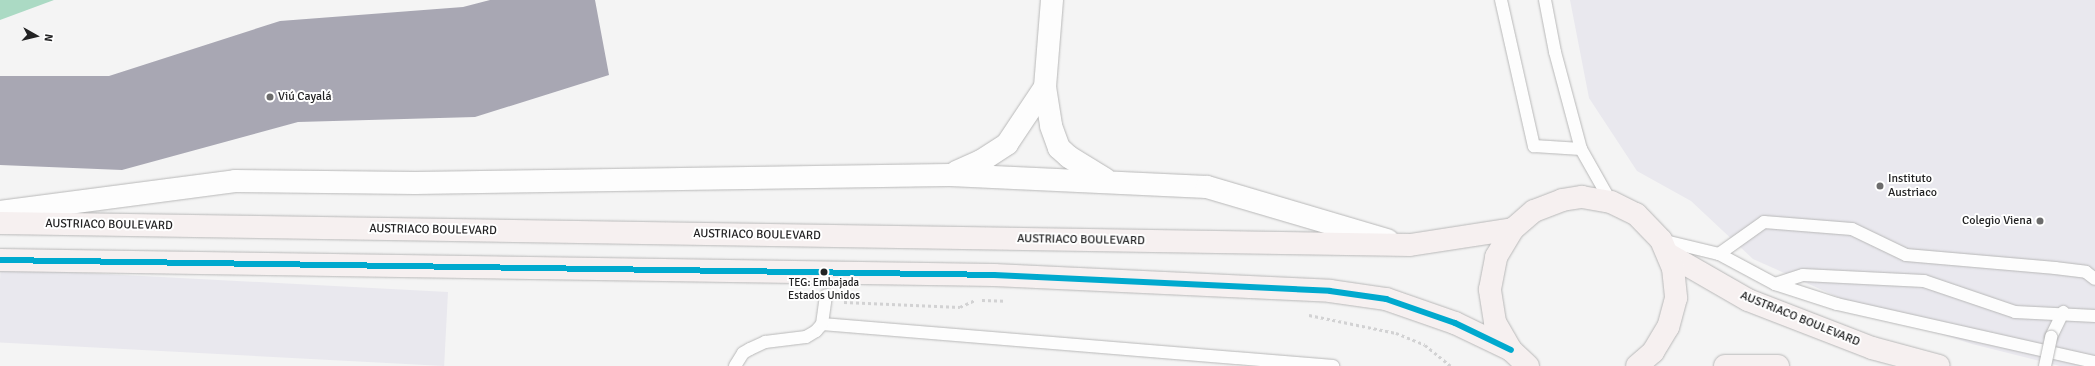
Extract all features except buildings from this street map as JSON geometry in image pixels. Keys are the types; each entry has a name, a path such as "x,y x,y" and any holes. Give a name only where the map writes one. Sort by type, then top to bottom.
{"main road":[{"path":"1511,350 1496,322 1490,289 1496,257 1513,229 1534,211 1562,200 1582,197 1611,202 1636,214 1665,247 1676,283 1673,313 1662,340 1638,366"},
{"name":"AUSTRIACO BOULEVARD","path":"0,223 1410,245 1513,229"},
{"name":"AUSTRIACO BOULEVARD","path":"1665,247 1748,300 1872,348 1939,366"},
{"path":"0,260 994,275 1330,291 1386,299 1455,323 1511,350 1528,366"},
{"path":"1725,366 1778,366"}],"street":[{"path":"1050,2 1045,87 1050,126 1059,148 1069,157 1108,180"},
{"path":"950,175 981,162 1007,144 1045,87"},
{"path":"0,212 235,181 415,183 950,175 1108,180 1207,187 1352,232 1410,245"}],"lane":[{"path":"1501,0 1534,146 1581,148"},
{"path":"1546,0 1555,52 1581,148 1611,202"},
{"path":"1719,254 1764,222 1852,229 1906,255 2055,268 2086,272 2095,279"},
{"path":"1665,247 1719,254 1775,284 1837,304 2095,362"},
{"path":"1775,284 1803,275 1924,281 2015,312 2063,312 2095,316"},
{"path":"735,366 743,354 765,342 806,337 822,324 826,298"},
{"path":"2045,366 2051,337 2063,312"},
{"path":"822,324 1333,366"}],"path":[{"path":"826,298 960,307 973,300 1012,301"},
{"path":"1300,314 1396,333 1425,346 1452,366"}],"shaded area":[{"name":"Instituto Austriaco","path":"1570,0 2095,0 2095,366 2060,366 1972,344 1869,311 1753,259 1691,201 1637,171 1589,98"},
{"path":"1,269 448,292 444,366 0,343"}],"green space":[{"path":"0,0 54,0 0,20"}],"transit line":[{"path":"0,260 994,275 1330,291 1386,299 1455,323 1511,350"}],"place":[{"name":"Viú Cayalá","path":"270,97"},
{"name":"Instituto Austriaco","path":"1880,186"},
{"name":"Colegio Viena","path":"2040,221"},
{"name":"TEG: Embajada Estados Unidos","path":"824,272"}]}
